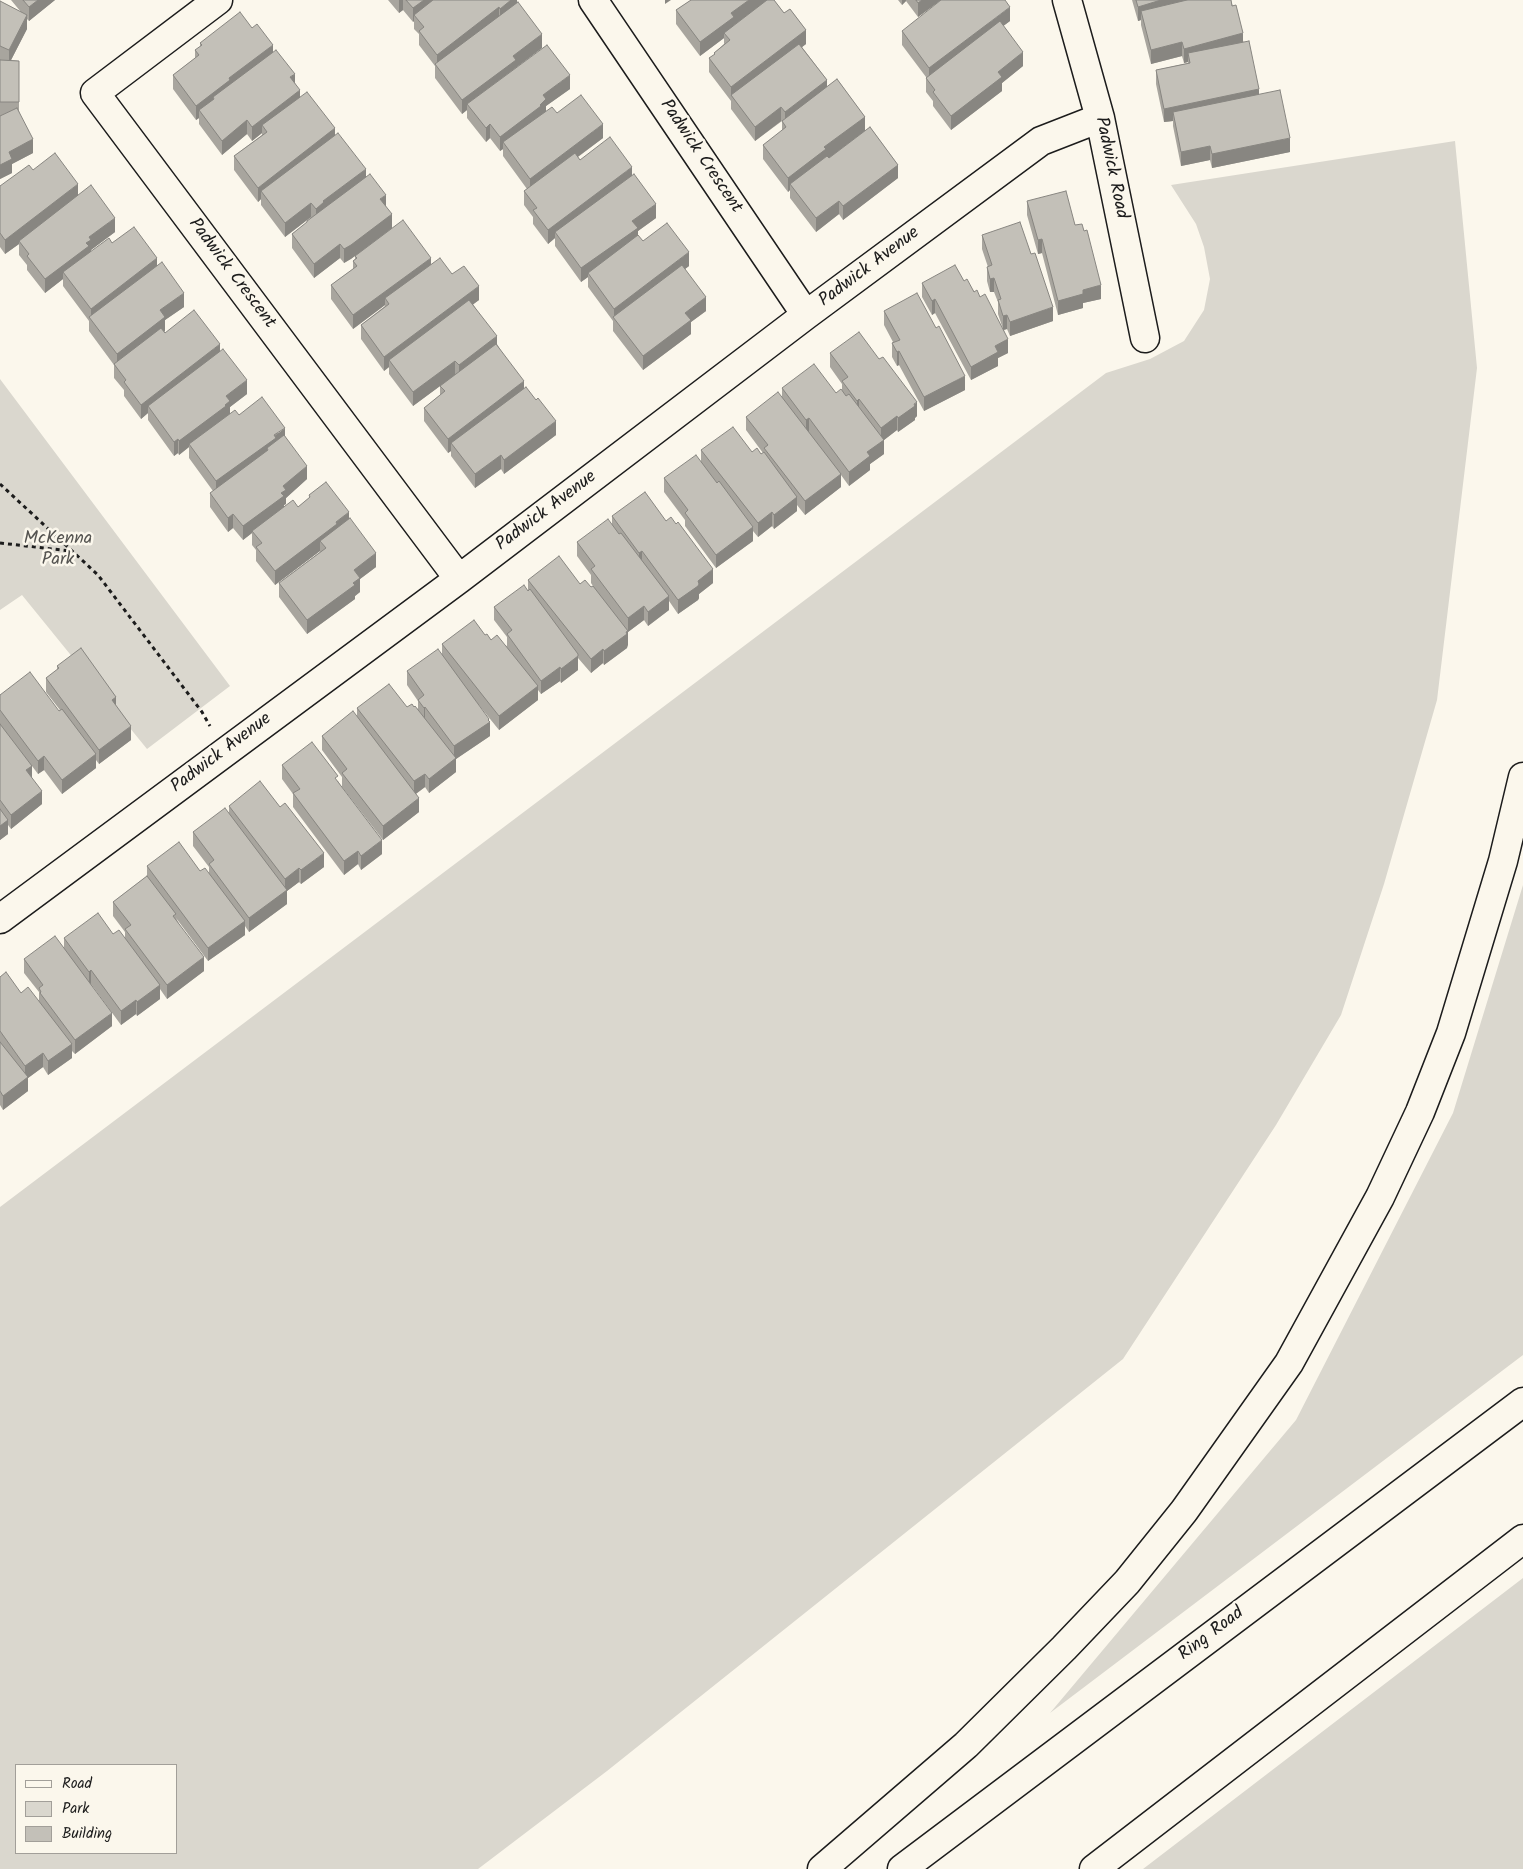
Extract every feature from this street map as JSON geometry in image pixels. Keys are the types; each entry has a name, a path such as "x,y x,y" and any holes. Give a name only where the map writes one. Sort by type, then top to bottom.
{"main road":[{"name":"Padwick Crescent","path":"218,0 95,93 459,579"},
{"name":"Padwick Crescent","path":"593,0 806,315"},
{"name":"Padwick Road","path":"1067,0 1100,118 1144,338"},
{"name":"Padwick Avenue","path":"0,919 459,579 806,315 1041,141 1100,118"},
{"path":"822,1869 966,1745 1064,1648 1127,1582 1184,1511 1289,1363 1380,1197 1420,1112 1451,1033 1503,860 1523,777"},
{"name":"Ring Road","path":"902,1869 1523,1402"},
{"path":"1094,1869 1523,1539"}],"path":[{"path":"0,484 98,575 202,712 225,752"},
{"path":"0,543 70,551"}],"green space":[{"path":"1455,141 1477,368 1437,700 1384,884 1341,1015 1276,1125 1123,1359 607,1771 478,1869 0,1869 0,1207 1106,373 1150,359 1184,341 1204,310 1210,279 1204,247 1196,224 1171,185"},
{"name":"McKenna Park","path":"0,379 230,686 147,749 22,595 0,610"},
{"path":"1523,885 1523,1355 1050,1713 1296,1420 1453,1113"},
{"path":"1523,1578 1523,1869 1143,1869"}],"building":[{"path":"23,0 38,0 29,7"},
{"path":"406,0 424,0 413,8"},
{"path":"433,0 511,0 500,9 499,7 437,55 419,31 424,27 414,15"},
{"path":"691,0 749,0 731,13 734,17 700,42 676,10"},
{"path":"767,0 774,0 784,13 790,9 806,30 731,87 709,58 730,40 724,33"},
{"path":"941,0 1005,0 1010,7 929,68 902,31"},
{"path":"1136,0 1161,0 1138,7"},
{"path":"1187,0 1231,0 1232,6 1236,5 1243,33 1184,49 1182,42 1151,50 1141,11"},
{"path":"0,1 27,15 9,50 0,46"},
{"path":"518,2 542,34 513,56 516,60 462,100 435,64"},
{"path":"240,12 252,28 257,24 273,45 196,106 173,75 199,55 195,50 202,45 200,43"},
{"path":"1000,21 1023,52 998,72 1002,77 951,116 933,92 935,90 926,78"},
{"path":"1249,41 1259,89 1164,109 1156,70 1190,63 1188,53"},
{"path":"799,44 827,80 785,112 781,107 755,127 731,95"},
{"path":"547,45 570,75 543,95 546,99 541,106 500,137 490,124 486,128 467,104"},
{"path":"276,50 295,74 290,77 300,90 252,127 247,120 222,141 199,110 214,99 213,97"},
{"path":"0,60 19,61 19,102 0,102"},
{"path":"837,79 865,117 824,147 826,149 788,178 763,145 786,127 782,121"},
{"path":"1280,90 1290,138 1212,154 1210,146 1181,152 1173,112"},
{"path":"307,92 335,128 258,188 234,156 267,132 262,125"},
{"path":"581,95 603,124 530,179 503,142 552,107 557,113"},
{"path":"17,108 33,139 9,152 12,159 0,165 0,116"},
{"path":"870,127 898,165 843,206 839,201 816,218 790,184"},
{"path":"338,133 366,169 323,201 316,209 311,203 285,223 261,191"},
{"path":"610,137 632,167 548,230 533,210 537,208 524,191 575,153 580,160"},
{"path":"55,153 78,184 5,240 0,233 0,186 29,165 33,170"},
{"path":"370,174 386,195 380,199 392,214 351,245 344,249 340,244 314,264 292,234"},
{"path":"634,174 656,204 632,221 638,228 581,268 555,232"},
{"path":"91,185 115,218 89,237 91,240 86,243 89,246 45,279 27,256 29,254 19,241"},
{"path":"1066,191 1075,225 1082,224 1084,231 1087,230 1101,285 1083,290 1083,294 1058,301 1042,239 1038,240 1027,201"},
{"path":"403,220 431,258 353,315 331,285 357,266 353,261 357,258 355,256"},
{"path":"1020,222 1031,254 1035,253 1053,307 1010,322 1007,315 1003,316 998,300 1001,299 994,278 990,279 987,267 992,265 982,235"},
{"path":"667,223 689,252 614,309 588,273 638,235 643,241"},
{"path":"134,227 157,258 91,309 63,272 109,238 112,243"},
{"path":"440,258 452,274 464,266 479,286 384,357 361,325 389,304 385,298"},
{"path":"162,262 184,293 160,310 165,317 117,354 89,317"},
{"path":"682,265 706,297 685,313 691,320 643,356 613,317"},
{"path":"955,265 964,281 967,279 974,292 977,290 980,297 985,294 1008,339 995,346 998,352 971,367 935,299 932,301 922,283"},
{"path":"917,293 936,328 939,326 965,376 924,397 899,351 897,352 892,343 900,340 884,311"},
{"path":"469,300 497,336 459,365 455,361 413,392 389,360"},
{"path":"194,310 220,344 141,405 124,382 126,380 114,364 161,328 165,333"},
{"path":"859,332 879,359 883,357 917,402 914,404 915,406 881,428 859,399 857,401 842,381 848,377 830,353"},
{"path":"496,344 524,381 448,439 424,408 445,391 440,386"},
{"path":"223,349 247,380 226,396 230,401 226,406 179,441 178,439 174,442 148,406"},
{"path":"814,364 836,393 841,389 846,396 849,394 884,440 867,452 870,456 849,472 809,418 806,420 782,388"},
{"path":"526,387 536,400 538,398 556,421 504,460 501,455 475,474 451,443"},
{"path":"778,392 841,474 805,501 764,448 768,445 746,417"},
{"path":"262,397 285,428 274,435 276,438 216,481 189,444 235,410 239,415"},
{"path":"733,427 752,452 757,448 761,454 764,452 797,497 774,515 772,512 758,523 701,450"},
{"path":"284,435 307,466 283,486 286,490 281,493 284,496 243,526 233,514 228,518 210,493 268,450 267,448"},
{"path":"696,455 717,483 719,481 753,527 716,555 685,513 688,510 664,478"},
{"path":"326,482 349,512 336,522 337,524 275,571 256,547 262,543 252,531 293,500 298,507 310,497 309,495"},
{"path":"645,492 666,521 671,517 676,524 678,522 713,569 698,581 698,586 678,600 642,551 639,553 612,516"},
{"path":"350,518 376,553 354,570 360,578 353,583 355,585 307,620 279,583 326,548 320,541"},
{"path":"608,519 669,596 648,612 644,606 628,618 591,569 595,566 577,542"},
{"path":"559,556 580,584 585,580 591,587 593,586 628,631 626,632 627,634 591,659 528,580"},
{"path":"524,585 528,591 530,589 578,654 561,669 560,667 541,681 507,634 512,630 494,607"},
{"path":"474,620 491,640 497,635 538,686 499,716 442,644"},
{"path":"81,648 116,697 112,700 131,726 99,750 46,678 59,668 57,666"},
{"path":"438,649 490,722 454,746 418,700 424,695 407,671"},
{"path":"30,672 59,711 62,709 96,754 62,780 44,756 38,761 0,710 0,695"},
{"path":"389,684 407,707 412,704 415,706 456,758 429,779 425,774 414,781 357,708"},
{"path":"353,711 419,798 383,826 342,773 347,769 322,736"},
{"path":"0,724 32,766 26,770 42,791 11,815 0,800"},
{"path":"312,742 338,776 335,778 382,840 361,856 358,851 344,861 293,793 300,789 282,765"},
{"path":"260,781 280,807 285,803 324,853 285,879 229,806"},
{"path":"225,808 287,890 249,918 209,864 214,860 193,832"},
{"path":"0,809 8,820 0,826"},
{"path":"179,842 200,871 205,868 245,921 208,948 147,866"},
{"path":"147,876 176,914 173,916 204,957 167,985 125,929 131,925 113,902"},
{"path":"98,913 113,934 119,930 160,985 121,1011 91,970 89,972 64,938"},
{"path":"55,936 112,1013 75,1040 40,993 39,988 43,985 24,959"},
{"path":"6,972 21,993 28,987 72,1044 48,1061 43,1053 25,1066 0,1031 0,977"},
{"path":"0,1042 28,1077 3,1096 0,1091"}]}
